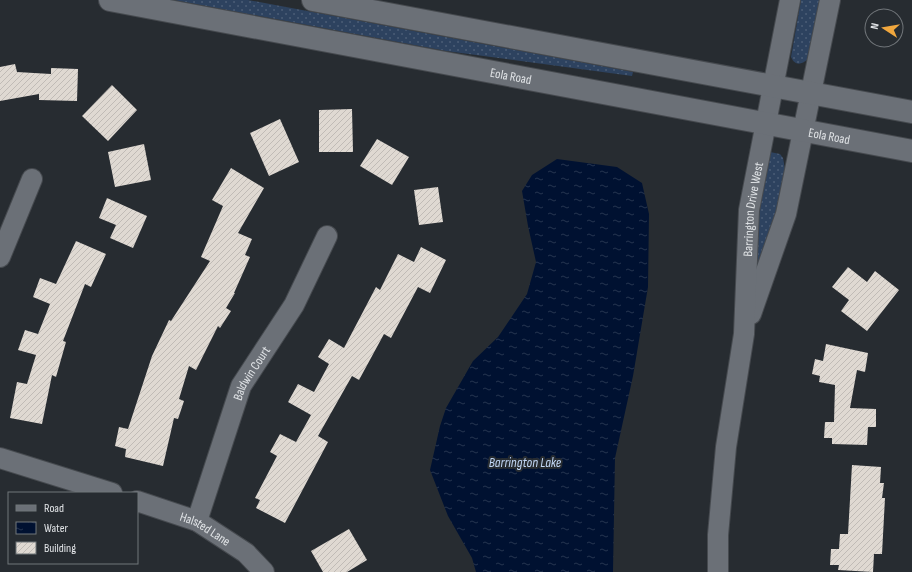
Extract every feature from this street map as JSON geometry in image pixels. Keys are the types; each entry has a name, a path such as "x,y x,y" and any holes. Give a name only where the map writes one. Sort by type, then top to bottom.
{"street":[{"name":"Eola Road","path":"110,0 912,151"},
{"path":"313,0 912,112"},
{"name":"Barrington Drive West","path":"718,572 718,535 726,446 744,334 749,210 790,0"},
{"name":"Barrington Drive West","path":"744,334 786,214 830,0"},
{"path":"0,257 32,179"},
{"name":"Baldwin Court","path":"198,521 241,386 294,305 327,236"},
{"path":"0,458 109,492"},
{"name":"Halsted Lane","path":"138,501 198,521 246,554 264,572"}],"shaded area":[{"path":"174,0 248,0 633,72 632,76 446,51"},
{"path":"801,0 820,0 808,59 798,64 794,62 791,57"},
{"path":"770,152 780,154 783,158 785,169 775,215 756,269 753,211"}],"water":[{"name":"Barrington Lake","path":"557,159 617,167 642,183 649,214 648,287 633,376 615,458 613,572 476,572 472,558 448,516 430,470 440,426 446,408 473,361 498,337 527,294 536,262 522,191 532,175"}],"building":[{"path":"15,64 17,72 51,74 51,68 78,69 77,101 39,100 39,94 0,101 0,67"},
{"path":"112,85 137,110 108,141 82,116"},
{"path":"352,109 353,152 319,152 319,110"},
{"path":"280,119 299,162 269,176 250,133"},
{"path":"377,139 409,157 392,185 360,166"},
{"path":"144,144 151,180 115,187 108,152"},
{"path":"231,168 264,188 238,233 252,239 245,255 250,257 235,293 226,308 231,311 220,328 218,326 196,370 189,366 179,399 184,401 178,419 174,418 163,466 125,457 126,449 115,446 119,427 128,429 152,356 169,320 171,321 210,261 201,257 223,206 212,200"},
{"path":"438,187 443,222 419,225 414,190"},
{"path":"107,198 147,216 133,248 110,238 116,225 99,218"},
{"path":"76,241 106,254 91,287 85,284 63,341 66,342 56,377 52,375 42,424 10,418 17,382 27,384 36,355 18,350 25,330 38,334 50,304 33,297 40,278 56,284"},
{"path":"421,247 446,260 430,293 418,287 391,338 384,334 359,380 352,376 318,436 328,442 285,523 256,508 260,500 255,498 277,456 270,452 280,434 296,442 311,415 288,402 298,384 314,392 329,364 318,357 329,339 344,348 376,287 380,290 398,254 414,262"},
{"path":"848,267 867,282 875,271 899,290 867,331 841,311 849,300 832,287"},
{"path":"826,344 868,353 865,372 857,370 850,408 876,409 876,427 868,427 867,445 832,444 832,438 824,438 825,422 834,422 835,385 819,382 820,376 812,374 815,359 823,361"},
{"path":"852,465 881,467 880,483 884,483 882,498 885,498 882,554 874,554 873,572 838,570 839,565 830,565 831,549 839,549 840,534 848,534"},
{"path":"349,529 367,560 347,572 323,572 311,551"}]}
